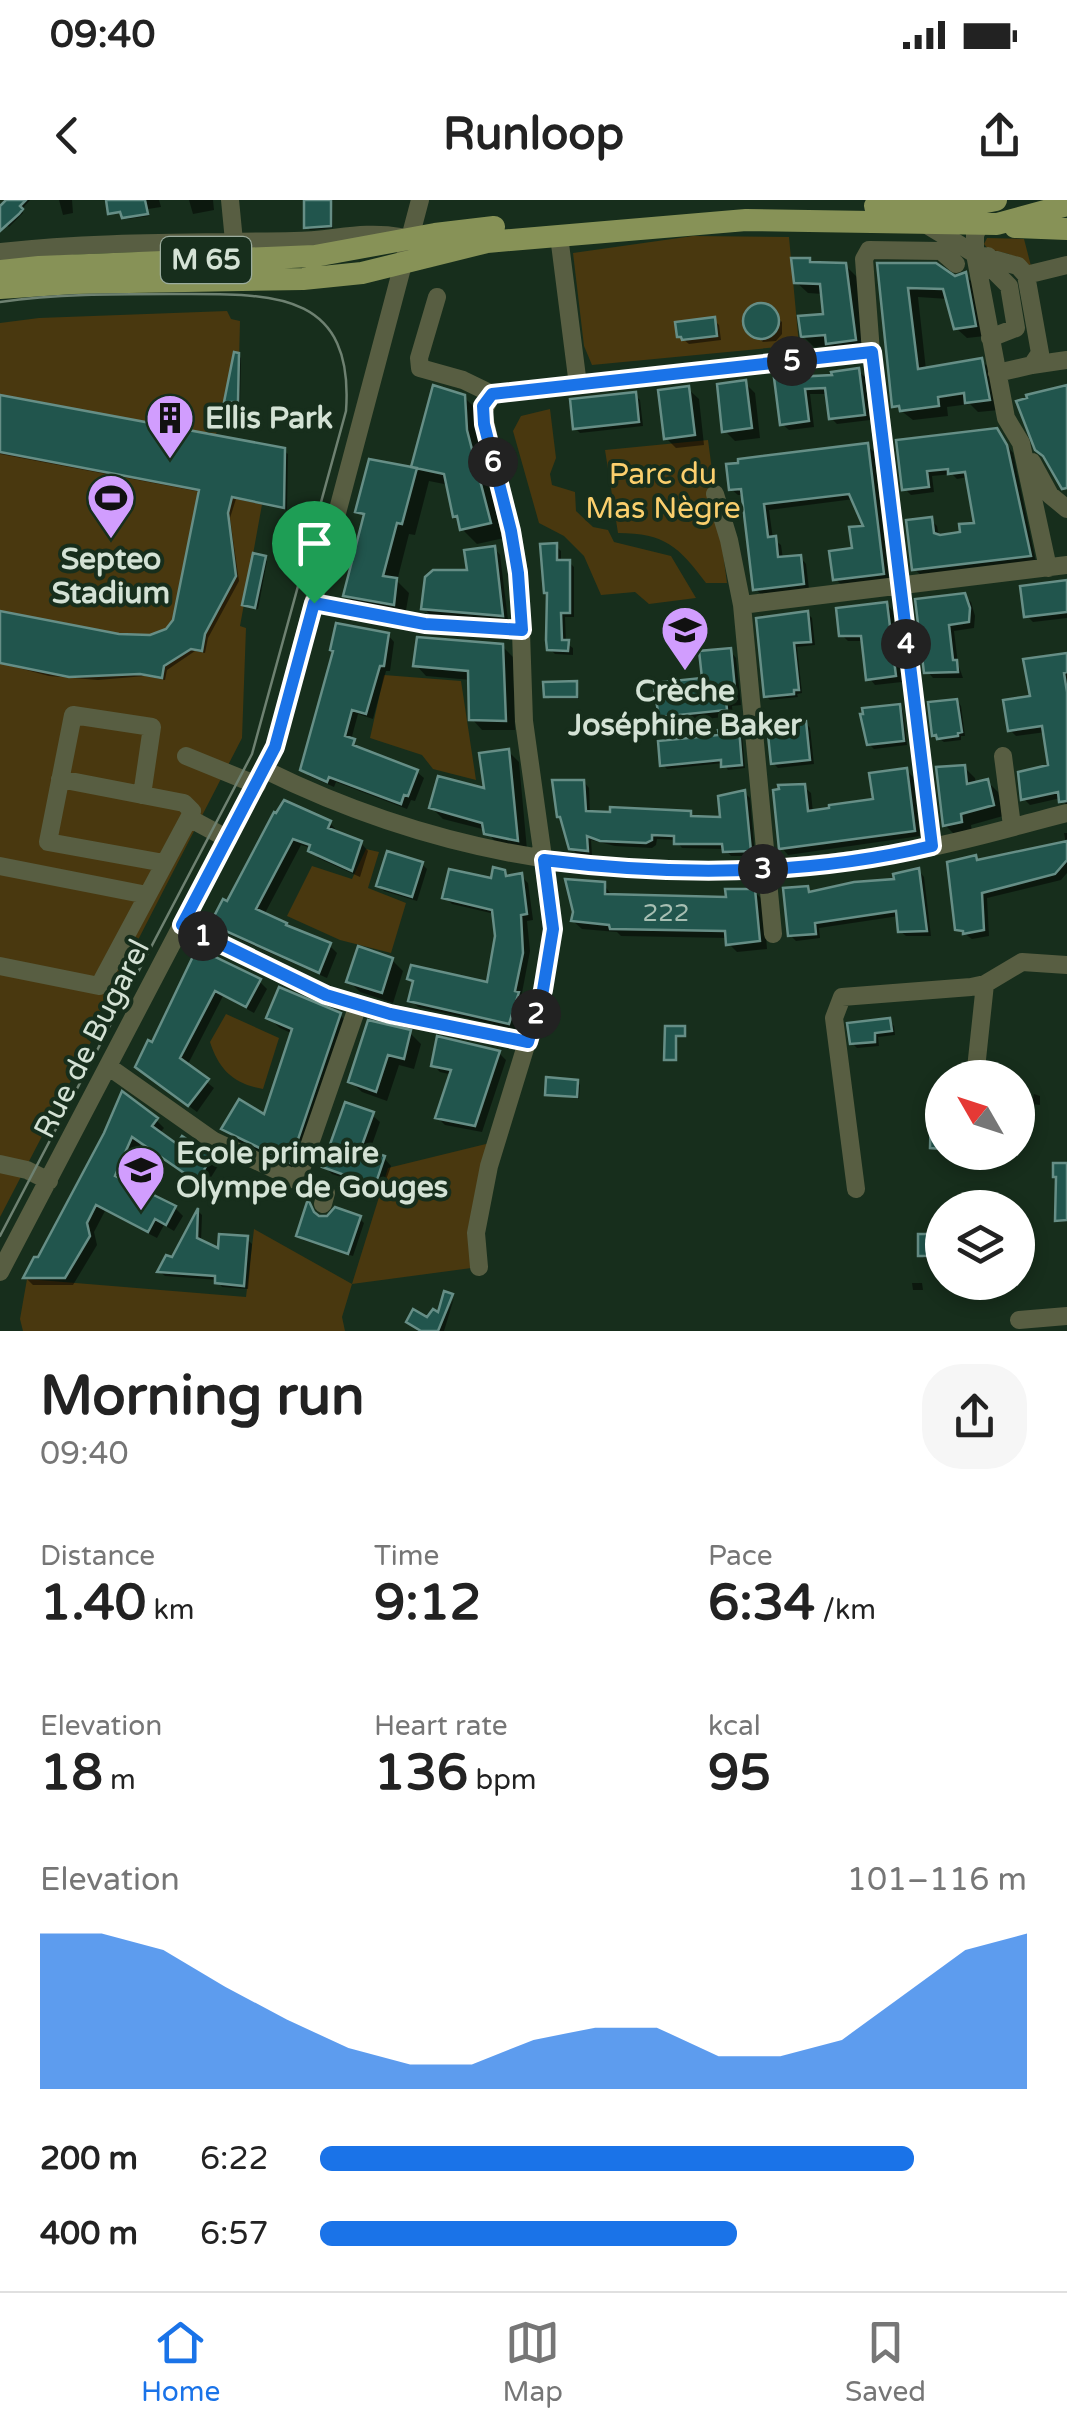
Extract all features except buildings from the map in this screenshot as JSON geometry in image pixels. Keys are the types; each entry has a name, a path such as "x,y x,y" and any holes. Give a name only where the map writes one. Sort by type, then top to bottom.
{"main road":[{"path":"918,215 942,200"},
{"name":"M 65","path":"0,288 73,282 304,279 362,272 487,242 746,220 918,215 996,200"},
{"name":"M 65","path":"0,271 315,256 510,226 694,208 882,203 918,215 989,224 1067,205"},
{"path":"989,224 1067,229"}],"street":[{"path":"230,200 234,240"},
{"name":"Rue de Bugarel","path":"0,1272 261,778 281,730 420,200"},
{"path":"918,215 982,255 1018,266 1026,275 1040,354 1032,366"},
{"path":"989,224 975,235 982,255 990,338 1006,418 1050,495 1067,509"},
{"path":"0,252 80,243 298,242 373,232 411,239"},
{"path":"559,236 578,385"},
{"path":"932,846 872,352 866,252 941,251 956,264"},
{"path":"982,255 1009,286 1016,328 990,338"},
{"path":"1026,275 1067,265"},
{"path":"437,297 419,358 420,368 463,380 492,394 872,352"},
{"path":"997,373 1067,360"},
{"path":"479,1267 476,1233 494,1143 543,990 553,929 524,721 518,573 484,424 483,406 492,394"},
{"path":"742,605 1058,567 1037,516 1021,443"},
{"path":"715,494 742,605 773,934"},
{"path":"314,603 425,624 522,630"},
{"path":"142,795 152,727 76,713 48,842 164,863"},
{"path":"186,756 472,847 636,870 768,868 857,860 1067,814"},
{"path":"1002,756 1012,826"},
{"path":"0,966 99,986 192,811 184,802 60,779"},
{"path":"189,818 228,840"},
{"path":"0,866 147,895"},
{"path":"182,925 326,995 528,1042"},
{"path":"856,1189 834,1018 842,996 985,984 1022,962 1067,966"},
{"path":"977,1060 985,984"},
{"path":"298,1181 358,1005"},
{"path":"109,1067 214,1141 326,1193 324,1204"},
{"path":"0,1164 34,1172 49,1181"},
{"path":"1018,1320 1067,1316"}],"green space":[{"path":"693,236 789,237 799,345 592,365 584,346 573,253"},
{"path":"987,238 1024,239 1031,266 1009,254 988,249 984,244"},
{"path":"227,311 231,319 240,321 238,402 227,403 215,437 263,499 240,626 246,628 242,738 0,1217 0,323"},
{"path":"550,409 556,458 550,474 552,485 575,492 576,511 593,527 608,530 614,542 671,556 696,598 649,604 635,592 601,595 584,556 564,536 539,523 513,431 521,416"},
{"name":"Parc du Mas Nègre","path":"708,440 727,583 706,583 670,544 648,536 618,533 605,450"},
{"path":"384,675 461,681 476,780 433,769 422,755 370,738"},
{"path":"366,849 379,852 368,888 406,903 391,953 340,940 287,916 312,866 352,879"},
{"path":"226,1014 279,1038 263,1089 236,1079 223,1068 214,1052 210,1042"},
{"path":"490,1143 479,1267 352,1284 388,1168"},
{"path":"254,1229 352,1284 342,1317 345,1331 23,1331 20,1319 27,1279 246,1297"}],"tram line":[{"path":"0,302 84,295 204,294 268,298 296,305 318,318 335,339 345,370 346,411 252,754 0,1236"}],"place":[{"name":"Ellis Park","path":"170,460"},
{"name":"Septeo Stadium","path":"111,540"},
{"name":"Crèche Joséphine Baker","path":"685,672"},
{"name":"Ecole primaire Olympe de Gouges","path":"141,1212"}],"route":[{"path":"872,352 932,846 857,860 755,869 636,870 544,860 553,929 550,960 528,1042 390,1014 326,995 182,925 266,770 281,730 314,603 425,624 522,630 511,531 482,412 492,394 872,352"}]}
